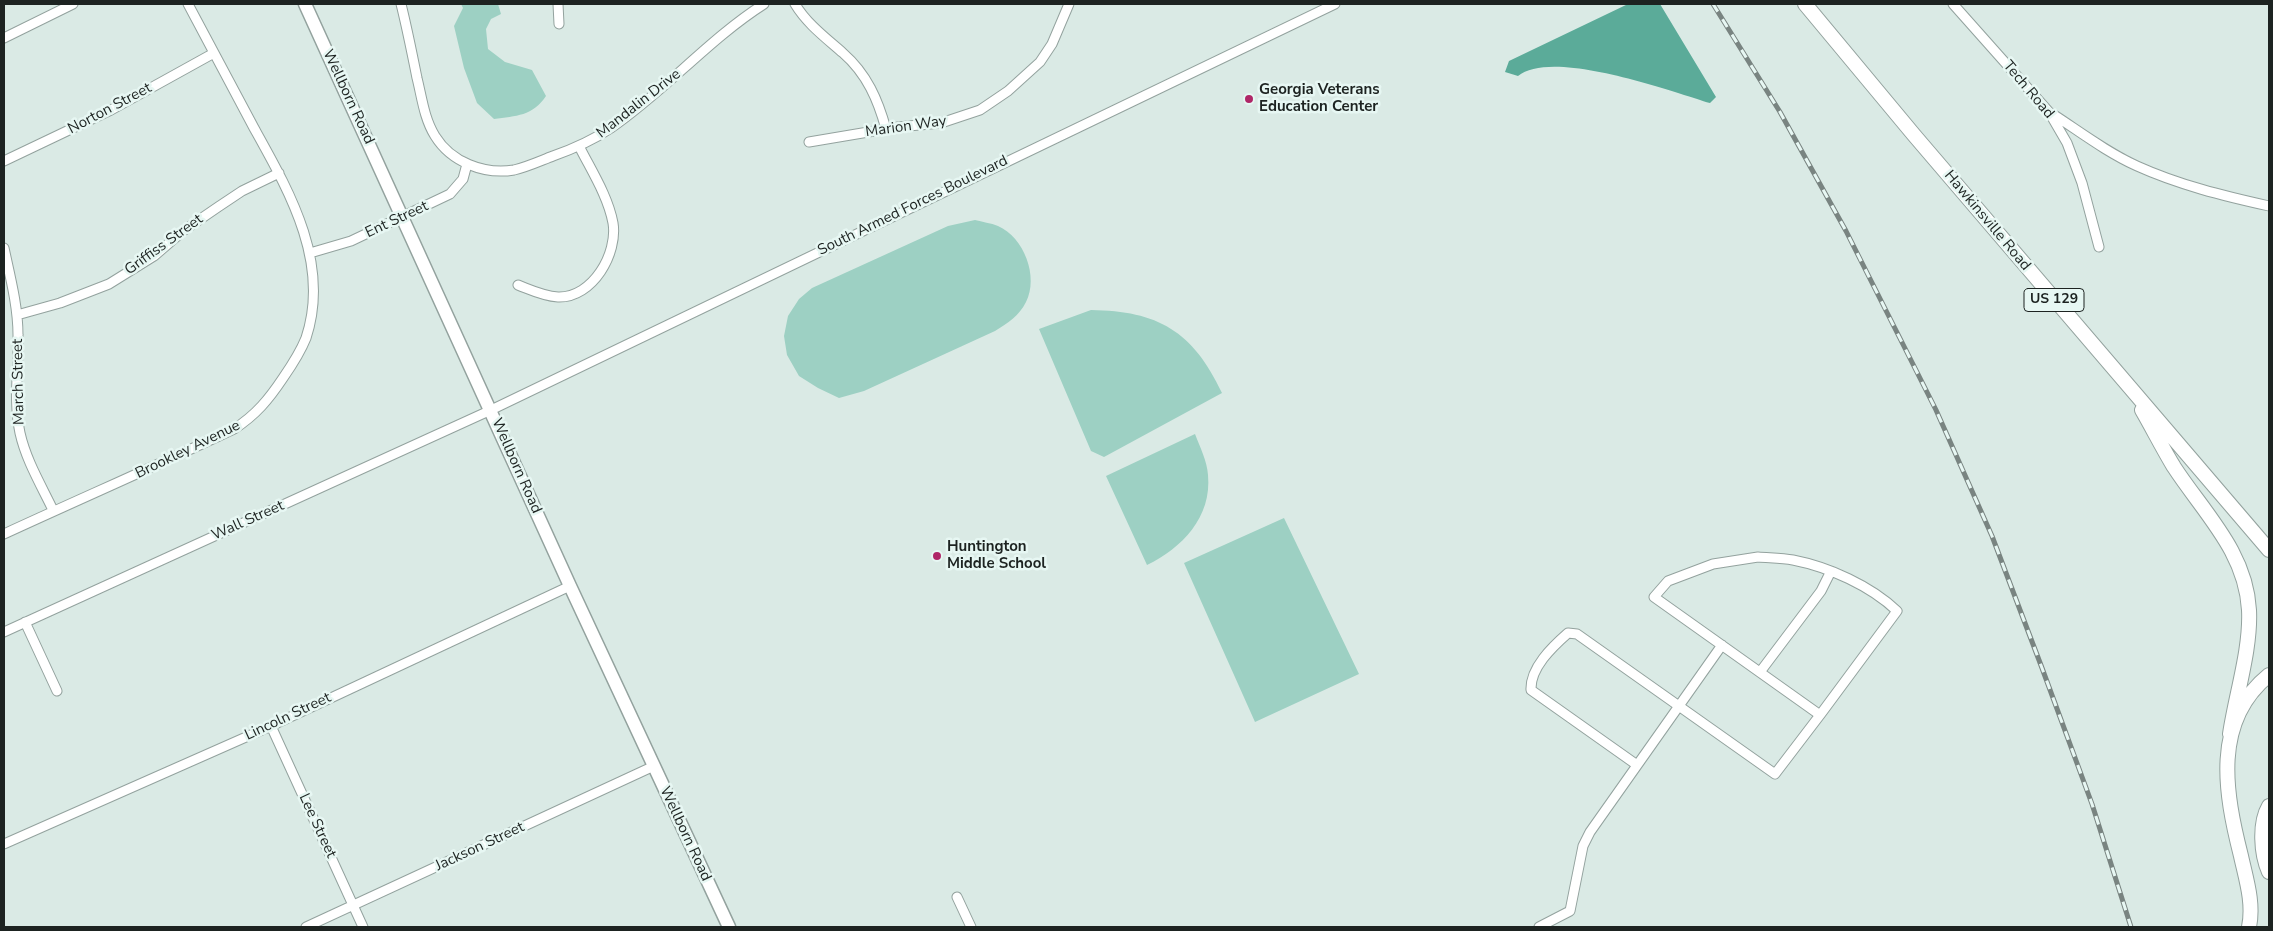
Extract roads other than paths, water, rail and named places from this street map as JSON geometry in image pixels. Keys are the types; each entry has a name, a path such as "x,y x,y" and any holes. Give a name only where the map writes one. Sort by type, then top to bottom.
{"main road":[{"name":"Hawkinsville Road","path":"1806,4 1920,143 2269,550"},
{"path":"2127,383 2174,466 2226,539 2241,570 2249,608 2248,631 2230,734 2227,764 2232,820 2250,895 2251,915 2249,927"},
{"path":"2230,734 2253,691 2269,675"},
{"path":"2269,806 2263,825 2263,834 2269,872"}],"street":[{"path":"4,38 73,4"},
{"name":"Brookley Avenue","path":"4,534 54,510 98,493 234,429 257,412 276,390 293,364 306,338 313,296 310,253 299,214 188,4"},
{"name":"Wellborn Road","path":"305,4 492,410 570,586 729,927"},
{"name":"Mandalin Drive","path":"401,4 425,114 431,128 445,148 467,164 488,171 514,170 580,146 609,129 639,108 738,23 764,4"},
{"path":"558,4 559,24"},
{"path":"795,4 815,29 844,54 863,74 880,106 886,129"},
{"name":"Marion Way","path":"809,142 886,129 941,123 961,118 980,110 1002,96 1033,70 1046,54 1062,25 1069,4"},
{"name":"South Armed Forces Boulevard","path":"492,410 1314,8 1335,4"},
{"name":"Tech Road","path":"1953,4 2049,112 2067,143 2082,183 2099,247"},
{"name":"Norton Street","path":"4,161 111,110 214,53"},
{"path":"2049,112 2107,150 2143,168 2212,194 2269,206"},
{"path":"518,285 544,295 560,297 576,292 590,284 609,256 614,240 610,209 580,146"},
{"name":"Ent Street","path":"310,253 351,241 450,194 463,179 467,164"},
{"name":"Griffiss Street","path":"17,315 60,303 109,284 154,256 183,231 226,201 279,173"},
{"name":"March Street","path":"4,248 17,315 16,396 20,435 28,459 54,510"},
{"name":"Wall Street","path":"4,632 492,410"},
{"path":"1637,764 1531,690 1531,679 1554,645 1568,634 1577,634 1775,774 1820,715 1897,611 1884,598 1831,571 1793,560 1758,557 1713,564 1668,581 1654,597 1820,715"},
{"path":"1760,672 1821,592 1831,571"},
{"name":"Lincoln Street","path":"4,844 271,726 570,586"},
{"path":"25,622 57,691"},
{"path":"1539,927 1570,911 1583,846 1590,832 1722,645"},
{"name":"Lee Street","path":"271,726 363,927"},
{"name":"Jackson Street","path":"306,927 654,766"},
{"path":"957,897 970,927"}],"railway":[{"path":"1713,4 1780,112 1846,231 1936,410 1992,536 2042,668 2092,804 2131,927"}],"place":[{"name":"Georgia Veterans Education Center","path":"1249,99"},
{"name":"Huntington Middle School","path":"937,556"}]}
